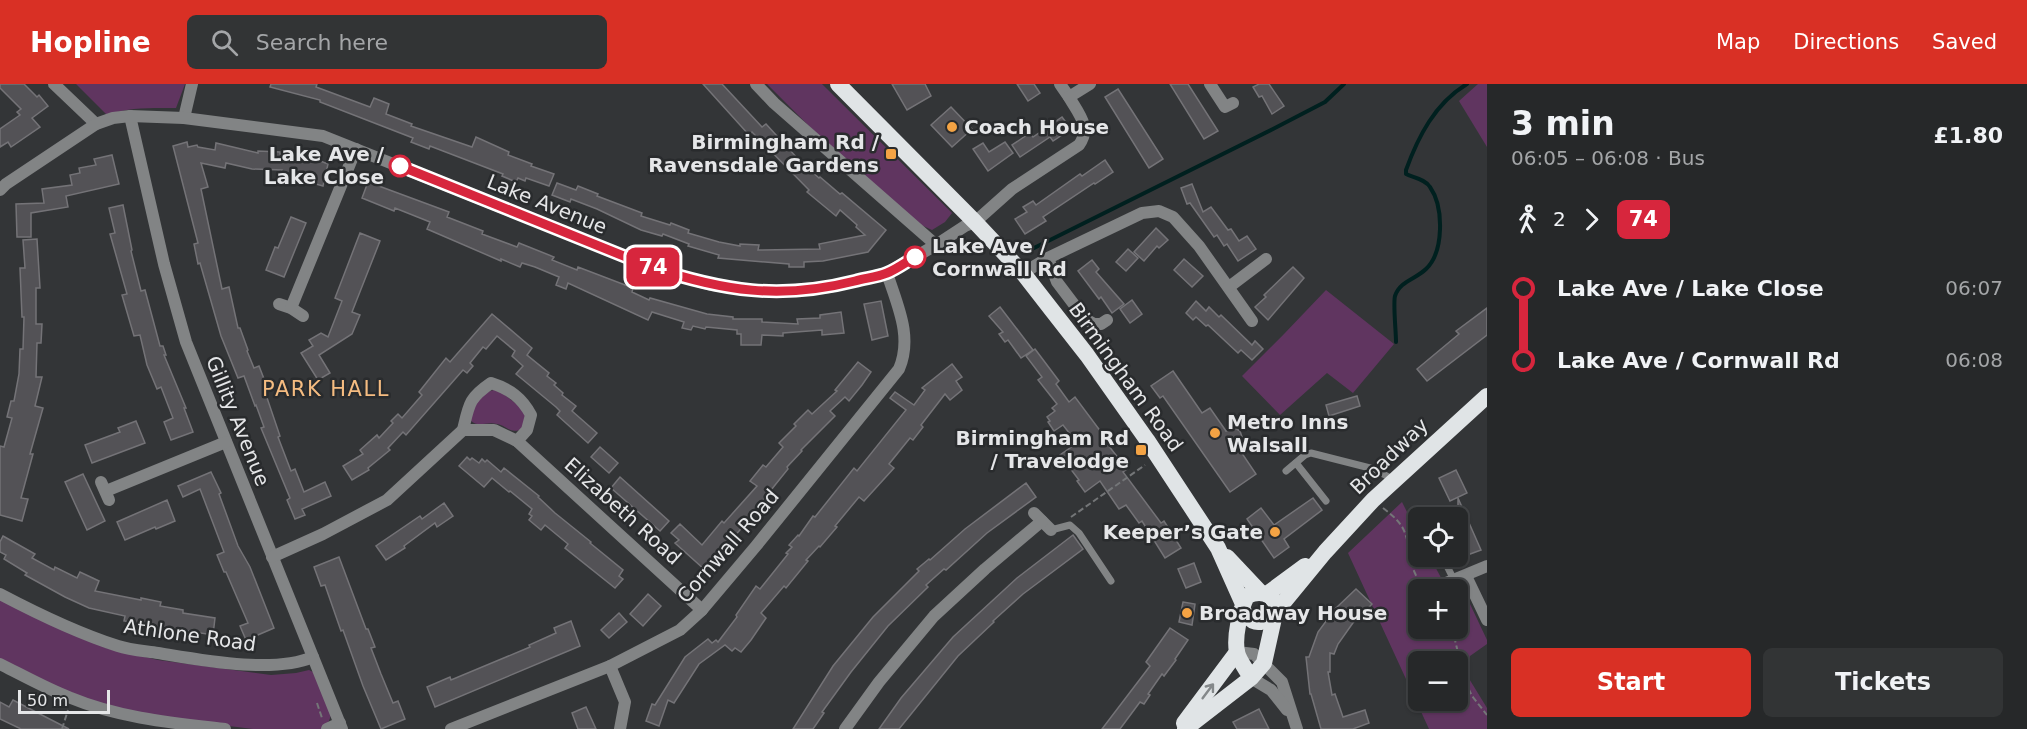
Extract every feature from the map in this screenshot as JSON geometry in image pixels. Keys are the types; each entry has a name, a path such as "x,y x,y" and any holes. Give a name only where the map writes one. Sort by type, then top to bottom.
{"highway":[{"name":"Birmingham Road","path":"838,84 1023,273 1087,355 1218,548 1243,606"},
{"name":"Broadway","path":"1276,613 1325,552 1373,500 1487,396"},
{"name":"Birmingham Road","path":"1218,548 1263,593"},
{"name":"Broadway","path":"1263,593 1325,552"},
{"path":"1185,729 1251,678 1264,663 1276,613 1275,601 1263,593 1247,596 1239,622 1237,652 1251,678"},
{"path":"1243,606 1248,619 1257,622 1276,613"},
{"path":"1179,729 1237,652"}],"street":[{"path":"0,190 96,124 54,84"},
{"path":"184,118 192,84"},
{"path":"756,84 790,117 936,245"},
{"name":"Lake Avenue","path":"96,124 130,116 184,118 323,136 651,267 711,285 749,291 789,291 830,287 887,273 975,222 1012,189 1079,145 1084,135 1085,125 1060,84"},
{"path":"1069,97 1090,84"},
{"path":"1210,84 1225,107 1233,103"},
{"name":"Gillity Avenue","path":"130,116 175,305 196,370 341,726"},
{"path":"303,316 285,306 356,148"},
{"path":"1023,273 1048,258 1142,213 1160,211 1167,213 1178,222 1199,246 1251,321"},
{"path":"1048,258 1057,282 1085,319 1094,324 1101,324 1107,320"},
{"path":"1229,287 1266,259"},
{"name":"Cornwall Road","path":"451,729 610,666 680,630 702,610 898,369 905,350 904,329 887,273"},
{"path":"272,557 323,534 387,500 464,430 467,408 478,392 491,383 505,387 524,402 531,416 527,430 517,441"},
{"name":"Elizabeth Road","path":"464,430 494,430 517,441 702,610"},
{"path":"105,491 226,442"},
{"path":"845,729 879,682 934,616 985,569 1043,521"},
{"path":"1457,579 1487,566"},
{"name":"Athlone Road","path":"0,594 36,613 120,647 238,663 270,665 303,662 313,657"},
{"path":"1468,596 1487,620"},
{"path":"1237,652 1254,654 1282,682 1295,725"},
{"path":"0,664 72,699 171,723 225,729"},
{"path":"610,666 625,702 620,729"},
{"path":"1251,678 1271,690 1295,725"},
{"path":"327,729 341,726"}],"lane":[{"path":"1286,471 1305,455 1311,453 1374,469 1394,480"},
{"path":"1296,463 1326,501"},
{"path":"1043,521 1070,525 1079,533 1111,581"}],"path":[{"path":"1070,517 1158,457"},
{"path":"1373,500 1397,519 1405,532 1412,570 1417,579"},
{"path":"1455,639 1465,681 1472,696 1487,715"},
{"path":"62,729 72,699"}],"shaded area":[{"path":"76,84 185,84 176,108 132,109 107,115"},
{"path":"767,84 822,84 952,213 945,222 932,230 921,225 825,142"},
{"path":"1478,84 1487,84 1487,147 1459,101"},
{"path":"1326,290 1394,344 1353,393 1327,373 1280,415 1242,376"},
{"path":"497,389 523,409 527,415 525,428 513,431 493,423 476,424 469,419 470,408 487,392"},
{"path":"1402,502 1408,514 1408,567 1435,567 1442,579 1408,579 1408,639 1468,639 1468,600 1487,640 1487,644 1470,656 1468,677 1468,651 1408,651 1408,683 1348,553"},
{"path":"0,599 106,648 158,660 271,675 309,670 315,673 332,712 329,721 323,729 253,729 165,718 83,700 0,661"},
{"path":"1468,677 1487,708 1487,729 1429,729 1421,711 1468,711"}],"building":[{"path":"0,84 24,84 37,97 39,95 48,106 32,118 40,127 11,147 8,142 0,147 0,129 20,115 17,112 21,109 0,88"},
{"path":"271,84 317,84 316,87 370,107 374,98 389,104 386,114 412,124 411,126 472,147 476,137 509,152 508,155 532,164 531,166 554,174 549,186 526,178 525,181 518,178 516,182 502,176 503,174 430,146 429,149 411,142 413,138 320,102 320,100 270,87"},
{"path":"703,84 722,84 762,127 766,124 819,178 840,194 842,193 886,230 868,252 823,261 804,262 804,267 718,258 719,255 688,246 689,244 663,234 662,236 641,230 597,209 571,199 570,202 552,195 557,183 576,190 578,186 598,194 597,196 642,213 641,216 689,230 688,233 740,246 740,244 759,245 758,250 820,249 819,244 865,235 840,210 836,216 807,192 809,190 752,132 749,135"},
{"path":"892,84 925,84 931,96 907,110"},
{"path":"1017,84 1034,84 1040,93 1028,101"},
{"path":"1170,84 1188,84 1218,131 1204,139"},
{"path":"1259,84 1269,84 1284,106 1272,114 1262,96 1259,97 1253,87"},
{"path":"1118,89 1163,159 1149,168 1105,97"},
{"name":"Coach House","path":"951,107 972,129 952,147 931,125"},
{"path":"1062,117 1071,129 1053,141 1050,137 1020,157 1012,145 1030,133 1033,137"},
{"path":"187,142 188,147 197,145 215,150 216,143 258,153 258,151 280,152 280,154 309,162 310,157 328,164 323,186 281,174 282,170 252,169 226,163 225,168 201,163 208,187 201,189 222,289 229,287 238,328 240,328 254,368 259,366 266,384 263,386 291,471 295,469 304,492 325,482 331,496 302,509 305,515 295,519 287,500 290,498 261,428 264,427 256,405 244,376 238,378 221,336 200,263 198,264 194,244 198,243 173,146"},
{"path":"1005,142 1013,153 988,171 973,149 983,143 989,152"},
{"path":"112,155 119,184 66,196 68,207 31,213 31,237 17,237 16,204 44,203 42,189 72,185 70,175 80,173 79,168 96,165 94,159"},
{"path":"1105,160 1113,172 1043,217 1046,221 1025,234 1015,219 1027,212 1023,207 1033,201 1036,205 1080,174 1082,176"},
{"path":"368,182 449,212 447,217 483,231 482,234 517,247 519,243 554,257 552,260 577,270 578,267 633,288 632,292 649,300 650,298 707,314 733,317 733,319 762,319 762,322 798,324 797,319 820,318 820,315 841,312 844,333 822,335 822,330 783,333 783,336 762,335 761,345 741,345 741,334 737,334 737,330 706,327 705,329 693,326 691,330 682,328 684,322 652,312 648,320 568,283 566,289 556,285 559,277 522,263 520,267 501,259 501,261 427,229 430,222 362,198"},
{"path":"1192,184 1203,212 1211,207 1239,241 1247,236 1256,249 1238,261 1227,244 1224,246 1217,235 1214,237 1190,203 1187,204 1181,188"},
{"path":"123,205 141,291 145,290 160,346 163,346 166,355 164,355 186,408 184,408 193,432 171,440 164,422 173,418 161,387 157,389 147,365 140,335 134,336 122,295 127,294 110,234 115,233 109,208"},
{"path":"291,217 306,223 284,277 266,270"},
{"path":"1156,228 1168,240 1159,248 1157,246 1144,261 1134,252"},
{"path":"360,233 380,241 352,312 360,315 352,334 319,355 330,373 318,380 301,353 313,346 309,340 321,333 328,337 342,301 335,298"},
{"path":"37,239 40,288 36,288 36,324 42,324 41,343 37,343 36,377 42,377 35,406 43,408 21,498 28,499 22,521 0,515 0,446 4,447 12,418 7,417 11,401 14,401 19,374 20,349 23,349 24,317 22,317 20,268 25,268 23,240"},
{"path":"1128,249 1138,258 1126,271 1116,262"},
{"path":"1184,259 1203,276 1192,287 1174,270"},
{"path":"1092,260 1099,269 1096,272 1124,304 1112,313 1078,271"},
{"path":"1293,267 1304,278 1268,320 1255,307"},
{"path":"1132,300 1142,314 1130,323 1120,309"},
{"path":"881,301 888,336 872,340 864,304"},
{"path":"1196,301 1206,311 1209,307 1219,317 1221,315 1252,345 1255,341 1263,349 1252,360 1241,350 1238,353 1208,325 1206,326 1196,317 1193,320 1186,313"},
{"path":"1000,307 1033,350 1021,358 1008,340 1005,342 999,334 1003,332 989,316"},
{"path":"1487,308 1487,335 1427,381 1417,369 1459,334 1456,331"},
{"path":"492,314 532,348 527,355 549,373 547,376 556,383 554,385 563,393 562,395 576,406 572,411 597,433 588,443 557,415 560,411 556,407 516,374 523,366 512,356 515,351 497,336 486,349 483,347 470,363 473,366 467,373 463,370 406,435 403,432 388,448 390,450 368,468 369,470 352,480 343,466 363,454 360,450 377,435 379,438 398,414 402,418 422,395 419,392 446,358 450,362"},
{"path":"1035,349 1059,381 1056,384 1069,402 1075,397 1110,444 1108,445 1127,469 1123,472 1161,523 1164,521 1181,548 1165,558 1142,521 1139,523 1126,505 1119,509 1100,481 1085,492 1060,455 1077,443 1063,425 1054,431 1048,422 1050,421 1047,417 1055,411 1052,408 1057,404 1038,380 1042,377 1026,356"},
{"path":"858,362 871,372 862,385 849,401 845,397 830,411 835,416 801,450 759,505 760,507 705,570 675,543 679,540 671,533 680,524 702,545 757,486 750,481 763,465 766,467 783,447 779,443 796,426 794,424 808,410 812,414 837,391 835,390"},
{"path":"952,364 962,377 956,381 962,390 950,400 945,394 921,425 923,427 913,440 910,438 889,464 894,468 864,501 859,497 835,526 837,527 806,560 808,561 786,588 784,586 761,613 766,618 741,652 735,648 732,651 725,645 699,664 674,703 668,700 659,726 646,721 652,704 655,705 685,657 708,639 712,643 716,640 718,642 756,586 760,589 788,554 786,553 792,547 789,545 799,536 854,468 857,471 906,410 890,398 895,392 914,405 925,390 922,388"},
{"name":"Metro Inns Walsall","path":"1173,371 1202,413 1210,408 1226,431 1235,428 1240,431 1242,437 1237,446 1256,474 1230,492 1163,396 1160,398 1151,386"},
{"path":"1357,396 1360,406 1329,416 1326,405"},
{"path":"136,421 145,443 92,463 85,445 120,432 118,428"},
{"path":"600,447 618,463 609,473 591,457"},
{"path":"467,457 479,463 482,459 485,462 487,460 501,472 504,468 623,570 619,576 623,579 615,588 565,548 568,544 545,525 541,530 529,520 532,516 529,514 532,509 492,478 484,487 459,466"},
{"path":"1456,470 1467,493 1450,501 1439,478"},
{"path":"211,472 221,493 219,494 238,546 250,567 274,628 246,640 240,626 248,623 217,555 224,552 200,489 183,497 178,486"},
{"path":"83,474 105,521 87,530 65,482"},
{"path":"620,477 669,521 660,531 611,488"},
{"path":"1026,483 1036,497 987,533 926,585 928,587 888,626 851,672 822,712 824,713 813,729 793,729 833,666 873,617 919,571 917,569"},
{"name":"Keeper’s Gate","path":"1313,498 1322,510 1284,539 1289,547 1274,558 1247,519 1261,508 1274,525"},
{"path":"167,500 175,521 125,540 117,522"},
{"path":"444,503 453,516 437,527 435,523 404,546 405,548 386,560 376,546 420,516 422,519"},
{"path":"1468,521 1481,550 1468,555"},
{"path":"1073,535 1083,549 1023,594 993,621 958,656 899,729 879,729 901,698 953,637 1017,578"},
{"path":"3,536 35,554 32,558 54,570 55,567 77,578 80,572 99,581 95,591 161,602 160,606 183,610 183,613 215,618 213,635 124,621 125,616 89,608 65,597 25,575 27,573 4,559 6,555 0,552 0,542"},
{"path":"339,557 375,647 371,648 381,674 393,703 398,701 405,719 381,729 325,585 321,586 314,567"},
{"path":"1194,563 1201,582 1186,588 1178,569"},
{"path":"1356,589 1372,604 1355,620 1338,644 1334,654 1330,653 1330,672 1328,672 1332,695 1335,694 1343,717 1365,710 1369,723 1353,729 1321,729 1310,694 1306,657 1309,657 1318,632 1335,609"},
{"path":"648,594 661,606 643,626 630,614"},
{"name":"Broadway House","path":"1183,602 1195,604 1192,625 1179,622"},
{"path":"619,613 627,622 609,638 601,630"},
{"path":"571,621 580,646 435,707 427,687 450,677 451,680 530,647 529,645 556,633 554,628"},
{"path":"1170,628 1188,640 1176,660 1164,676 1162,674 1144,704 1140,702 1120,729 1102,729 1150,666 1146,662"},
{"path":"13,700 69,729 21,729 0,719 0,702 9,707"},
{"path":"586,707 596,729 578,729 572,713"},
{"path":"1259,709 1269,729 1237,729 1233,722"}],"waterway":[{"path":"1028,251 1325,102 1344,84"},
{"path":"1396,342 1395,296 1401,287 1426,269 1432,261 1439,241 1440,229 1438,206 1430,187 1422,180 1406,174 1406,170 1429,122 1446,101 1467,84"}],"bus line":[{"name":"74","path":"400,166 651,267 711,285 749,291 810,290 887,273 915,257"}],"place":[{"name":"Coach House","path":"952,127"},
{"name":"Birmingham Rd / Ravensdale Gardens","path":"891,154"},
{"name":"Lake Ave / Lake Close","path":"400,166"},
{"name":"Lake Ave / Cornwall Rd","path":"915,257"},
{"name":"Metro Inns Walsall","path":"1215,433"},
{"name":"Birmingham Rd / Travelodge","path":"1141,450"},
{"name":"Keeper’s Gate","path":"1275,532"},
{"name":"Broadway House","path":"1187,613"}],"district":[{"name":"PARK HALL","path":"326,389"}]}
